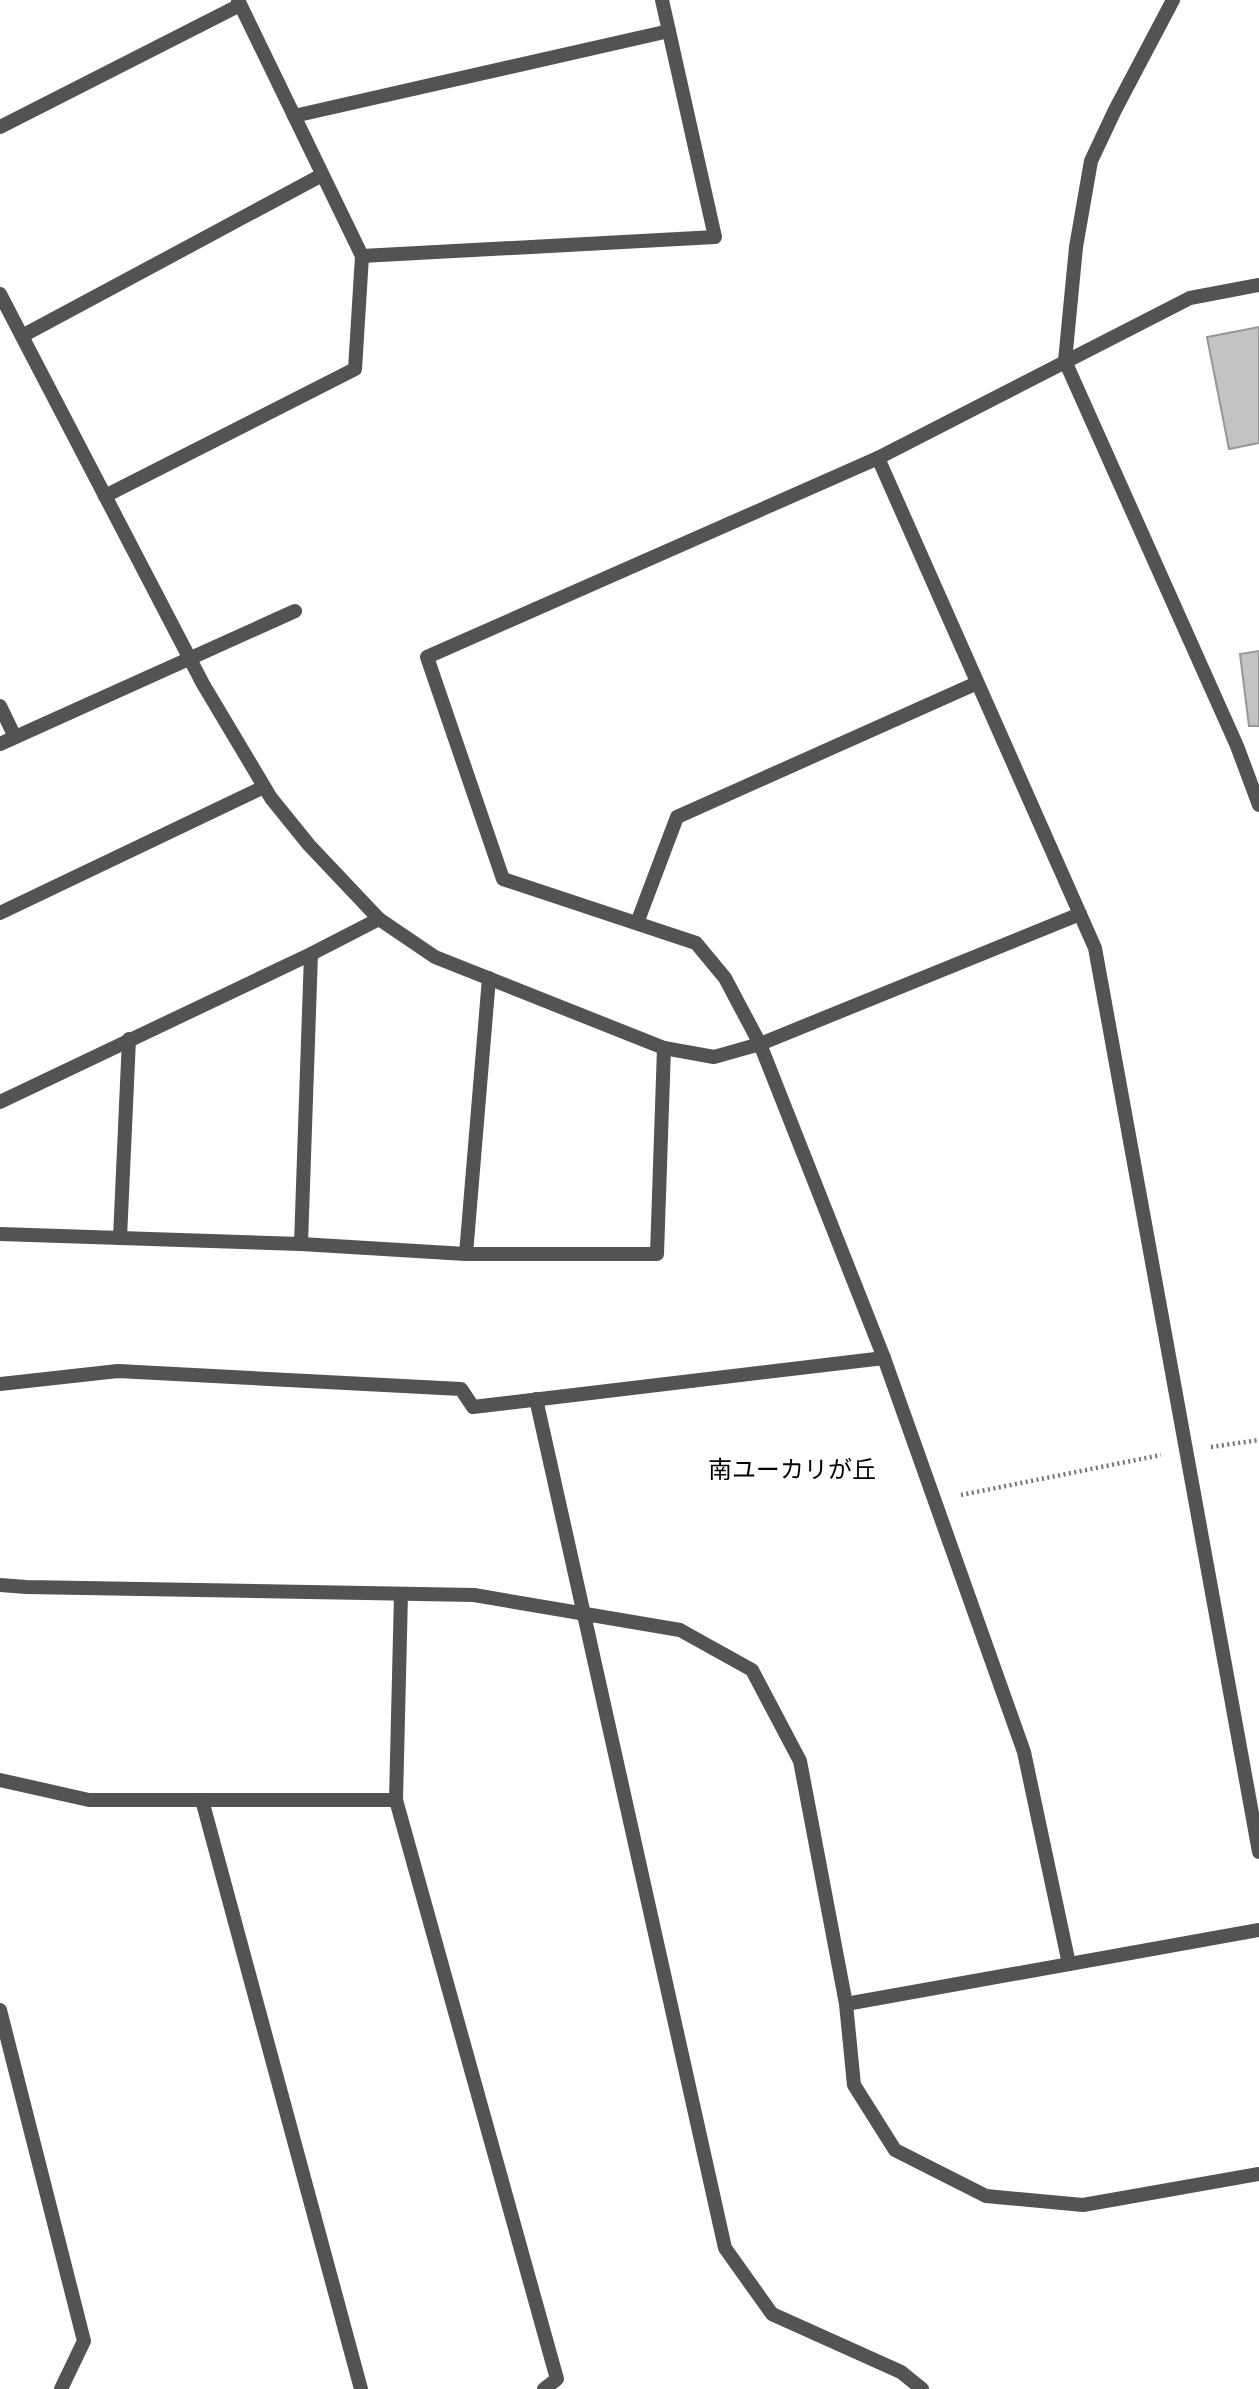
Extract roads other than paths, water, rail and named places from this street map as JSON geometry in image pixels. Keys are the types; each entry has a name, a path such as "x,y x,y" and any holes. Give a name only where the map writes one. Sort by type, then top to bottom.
{"street":[{"path":"362,256 715,237 662,0"},
{"path":"1173,0 1091,161 1076,247 1065,361 1237,746 1259,805"},
{"path":"0,127 239,2 362,256 355,369 105,496"},
{"path":"294,116 669,31"},
{"path":"22,336 323,175"},
{"path":"1069,1964 1024,1752 884,1358 760,1044 725,978 696,943 503,879 427,657 878,458 1190,298 1259,285"},
{"path":"0,294 190,658 271,798 309,845 379,919 435,957 664,1048 714,1057 760,1044 1080,914"},
{"path":"878,458 1095,948 1259,1852"},
{"path":"0,744 295,611"},
{"path":"637,923 677,817 978,683"},
{"path":"0,706 15,737"},
{"path":"0,913 264,787"},
{"path":"0,1102 312,954 379,919"},
{"path":"301,1244 312,954"},
{"path":"466,1254 489,978"},
{"path":"120,1238 130,1040"},
{"path":"0,1234 301,1244 466,1254 657,1254 664,1048"},
{"path":"0,1384 118,1371 461,1389 473,1407 884,1358"},
{"path":"536,1399 725,2248 772,2314 901,2372 922,2389"},
{"path":"0,1585 40,1588 474,1595 680,1630 752,1670 800,1761 846,2004 854,2085 895,2150 986,2196 1083,2204 1259,2174"},
{"path":"401,1594 396,1800 557,2379 544,2389"},
{"path":"0,1780 89,1800 396,1800"},
{"path":"202,1800 361,2389"},
{"path":"846,2004 1259,1930"},
{"path":"0,2010 84,2341 61,2389"}],"district":[{"name":"南ユーカリが丘","path":"792,1469"}]}
